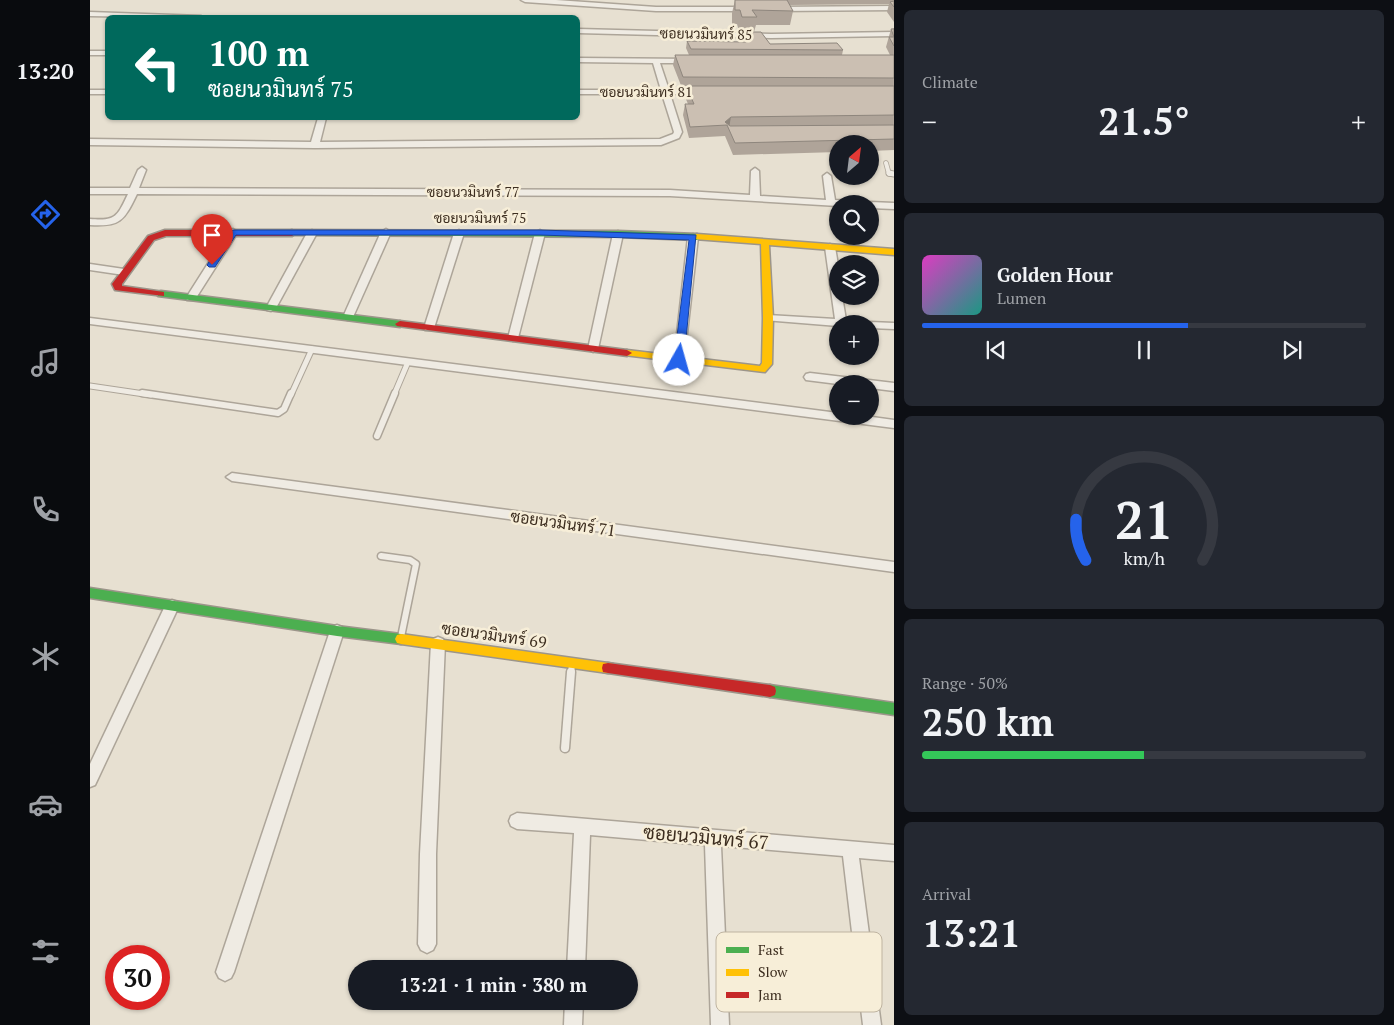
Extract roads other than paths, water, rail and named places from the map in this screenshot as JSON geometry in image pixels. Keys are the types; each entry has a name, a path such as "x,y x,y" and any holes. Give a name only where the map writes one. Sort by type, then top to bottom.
{"street":[{"path":"525,0 656,9 756,9"},
{"path":"765,9 894,8"},
{"path":"90,14 118,15"},
{"name":"ซอยนวมินทร์ 85","path":"580,31 771,36 894,34"},
{"path":"90,53 105,53"},
{"path":"580,60 696,61"},
{"path":"90,142 314,145 661,142 676,136 678,132 656,60"},
{"path":"90,92 105,92"},
{"name":"ซอยนวมินทร์ 81","path":"580,92 715,92"},
{"path":"314,145 321,120"},
{"path":"90,222 112,221 120,214 134,191 142,170"},
{"path":"755,171 756,198"},
{"path":"827,176 830,195"},
{"name":"ซอยนวมินทร์ 77","path":"90,191 661,193 829,202"},
{"path":"879,205 894,206"},
{"path":"191,298 233,232"},
{"path":"348,318 386,232"},
{"name":"ซอยนวมินทร์ 75","path":"124,272 151,238 165,233 618,234 693,237 894,252"},
{"path":"271,308 312,233"},
{"path":"429,328 459,233"},
{"path":"513,338 540,233"},
{"path":"593,348 618,234"},
{"path":"679,360 693,237"},
{"path":"90,268 124,272 116,284 118,288 762,370 768,364 765,242"},
{"path":"830,247 840,315"},
{"path":"768,318 829,322"},
{"path":"90,321 894,424"},
{"path":"879,325 894,326"},
{"path":"810,377 829,379"},
{"path":"879,385 894,387"},
{"name":"ซอยนวมินทร์ 71","path":"232,477 894,567"},
{"name":"ซอยนวมินทร์ 69","path":"90,593 337,631 438,643 894,709"},
{"path":"90,780 172,606"},
{"path":"225,972 337,631"},
{"path":"427,944 428,845 438,643"},
{"name":"ซอยนวมินทร์ 67","path":"518,821 894,853"},
{"path":"576,960 582,826"},
{"path":"714,837 717,932"},
{"path":"850,849 860,932"},
{"path":"573,1025 574,1010"},
{"path":"720,1012 720,1025"},
{"path":"870,1012 872,1025"}],"lane":[{"path":"886,163 889,174 894,174"},
{"path":"90,386 278,413 284,409 312,349"},
{"path":"378,436 408,362"},
{"path":"382,556 410,560 416,564 400,639"},
{"path":"565,748 572,663"}]}
